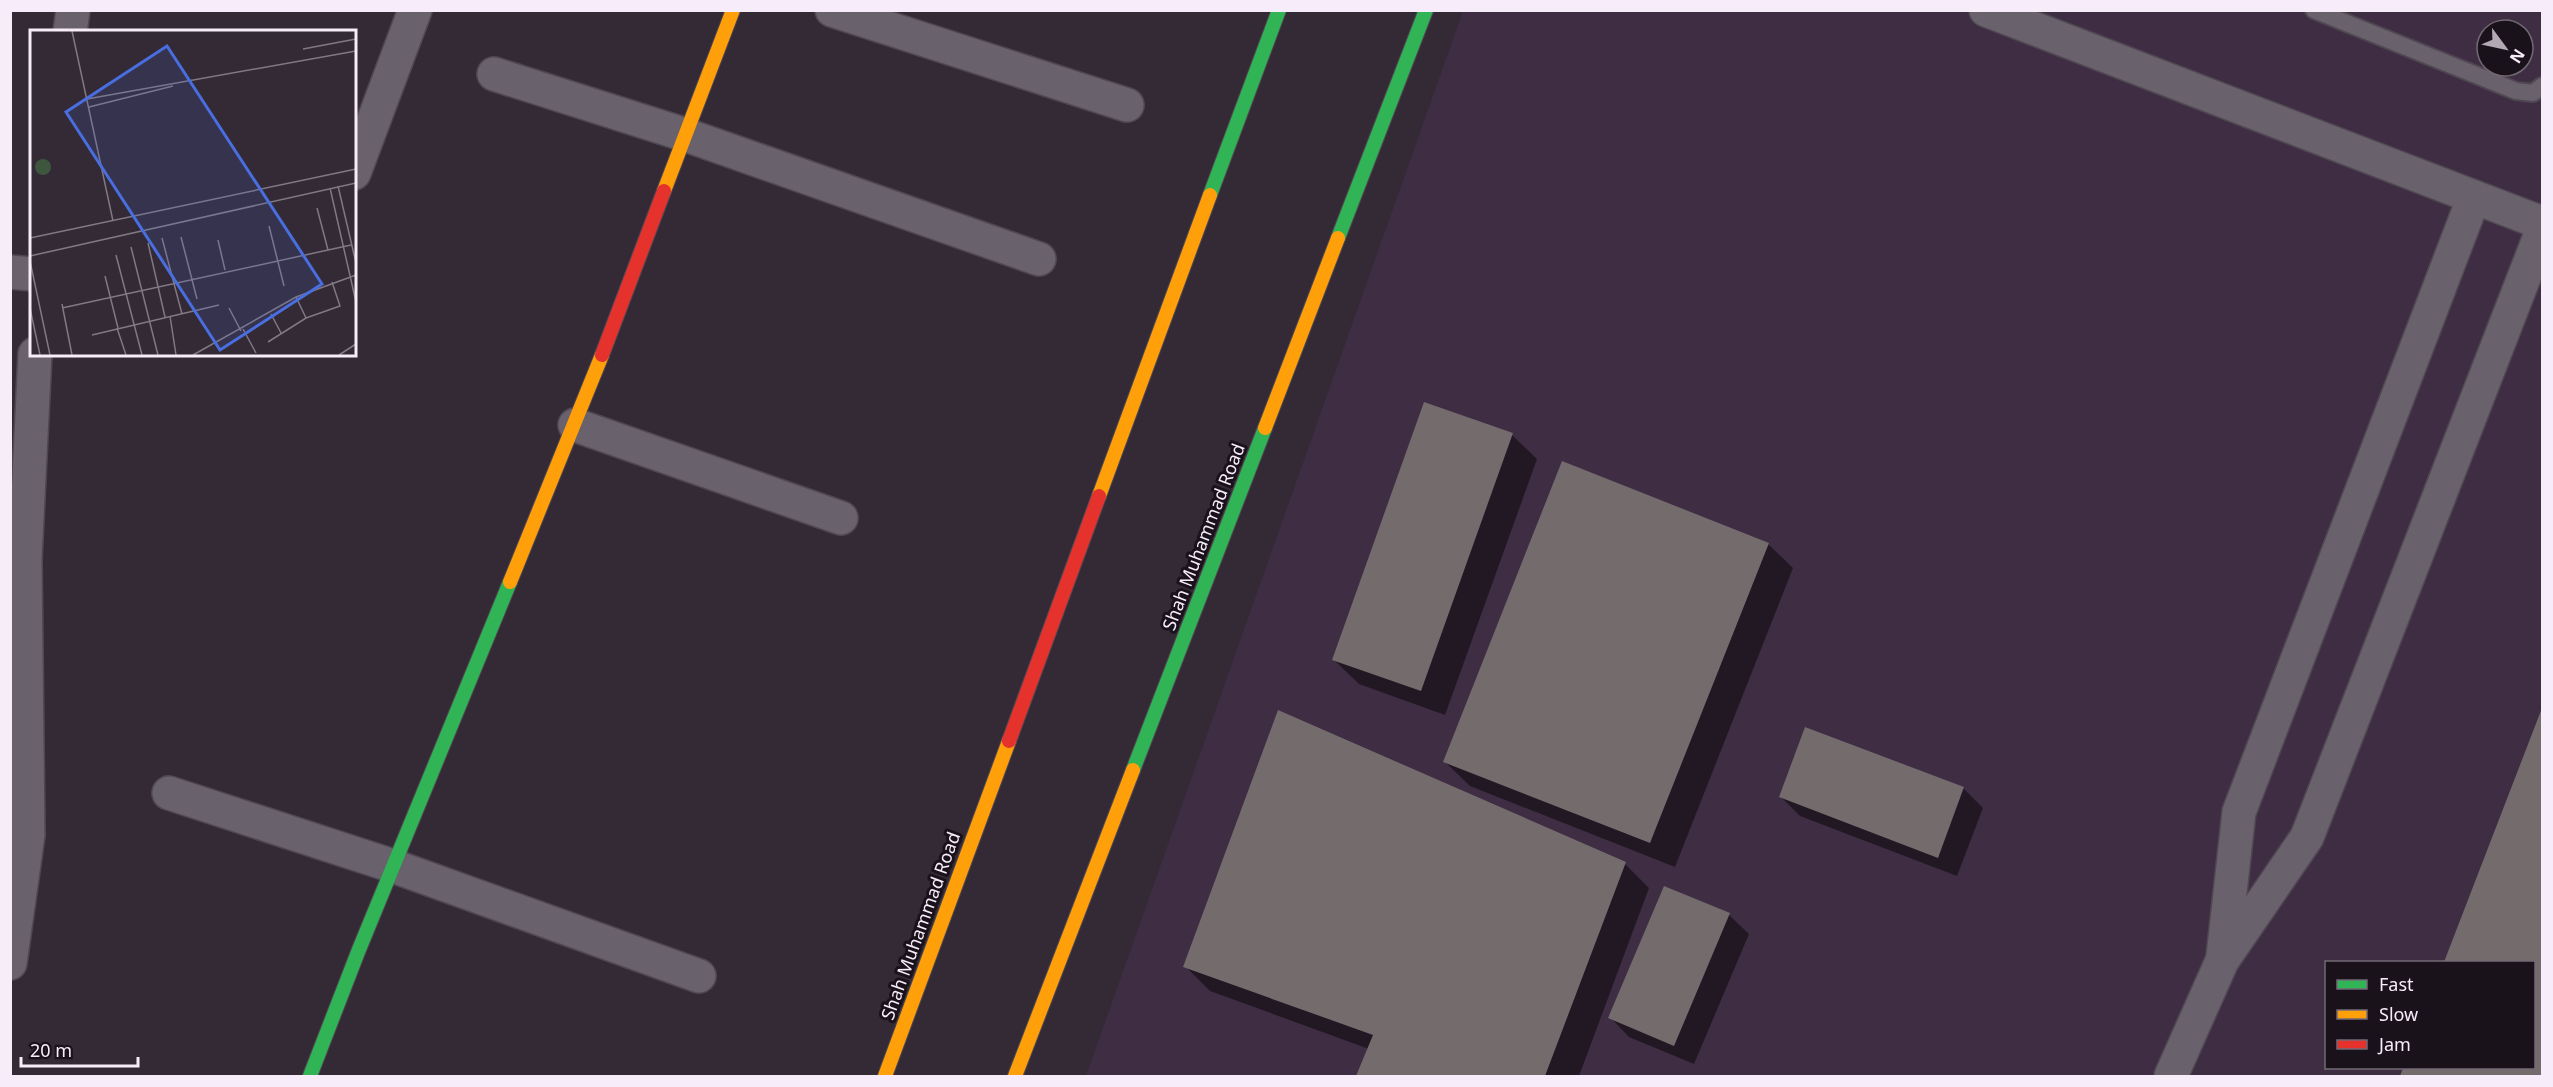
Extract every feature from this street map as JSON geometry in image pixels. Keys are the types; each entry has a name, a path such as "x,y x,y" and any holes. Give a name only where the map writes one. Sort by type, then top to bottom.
{"street":[{"path":"70,30 73,10"},
{"path":"356,168 415,10"},
{"path":"310,1077 393,866 575,425 732,10"},
{"path":"832,10 1127,105"},
{"name":"Shah Muhammad Road","path":"885,1077 1279,10"},
{"name":"Shah Muhammad Road","path":"1015,1077 1426,10"},
{"path":"1986,10 2542,223"},
{"path":"494,74 686,135 1039,258"},
{"path":"2222,961 2239,812 2474,197"},
{"path":"2171,1077 2222,961 2307,837 2542,231"},
{"path":"10,272 30,274"},
{"path":"10,963 19,834 18,558 35,356"},
{"path":"575,425 841,518"},
{"path":"169,793 393,866 699,976"}],"lane":[{"path":"2314,10 2516,91 2533,93 2542,86"}],"shaded area":[{"path":"1463,11 2542,11 2542,1076 1086,1076"}],"building":[{"path":"1424,402 1513,433 1421,691 1332,660"},
{"path":"1562,461 1769,543 1650,843 1443,762"},
{"path":"2542,708 2542,1076 2400,1076 2403,1069 2535,1069 2535,961 2444,961"},
{"path":"1278,710 1626,862 1545,1076 1356,1076 1373,1035 1183,967"},
{"path":"1805,727 1964,787 1938,858 1779,797"},
{"path":"1664,886 1730,913 1674,1046 1608,1018"}],"traffic: fast":[{"path":"1210,195 1279,10"},
{"path":"1338,238 1426,10"},
{"path":"1133,770 1265,428"},
{"path":"310,1076 358,952 510,582"}],"traffic: slow":[{"path":"664,191 733,10"},
{"path":"1099,496 1210,195"},
{"path":"1265,428 1338,238"},
{"path":"510,582 602,355"},
{"path":"885,1076 1009,741"},
{"path":"1015,1076 1133,770"}],"traffic: jam":[{"path":"602,355 664,191"},
{"path":"1009,741 1099,496"}]}
